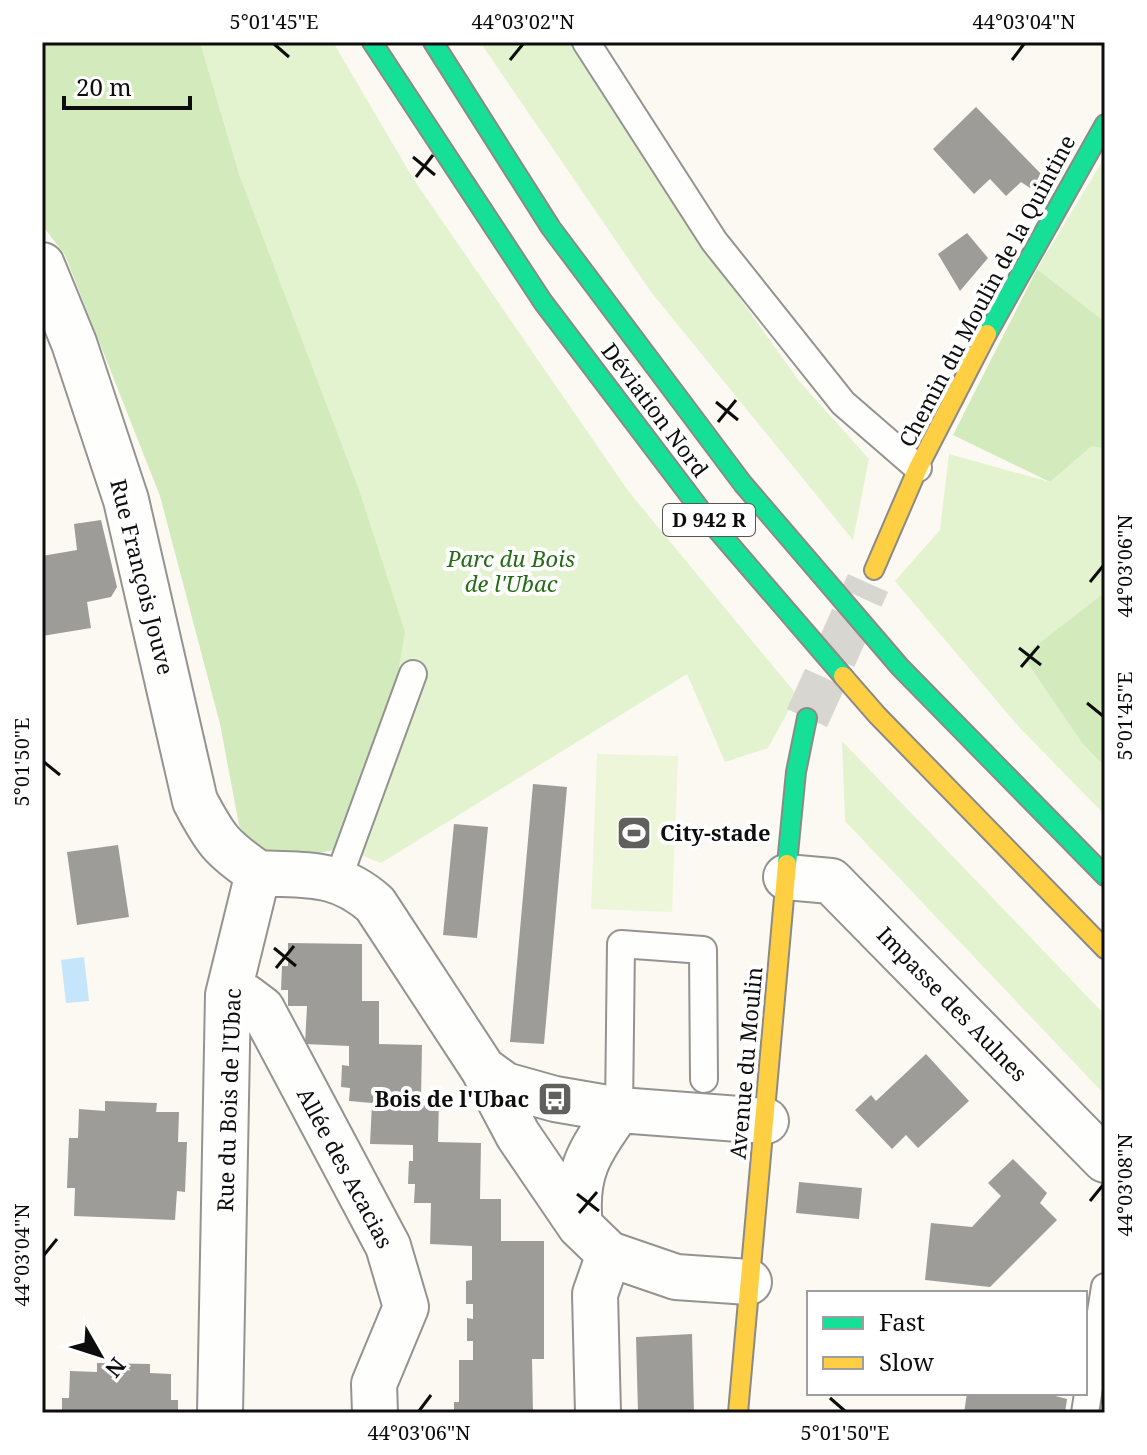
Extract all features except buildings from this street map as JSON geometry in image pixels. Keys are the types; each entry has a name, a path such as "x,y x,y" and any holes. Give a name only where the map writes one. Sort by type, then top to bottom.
{"main road":[{"name":"Déviation Nord","path":"372,42 543,302 706,517 877,715 1105,949"},
{"name":"Déviation Nord","path":"433,42 551,228 743,484 900,667 1105,876"},
{"name":"Chemin du Moulin de la Quintine","path":"874,570 918,468 962,378 1105,124"},
{"name":"Avenue du Moulin","path":"738,1413 796,772 807,718"}],"street":[{"name":"Rue François Jouve","path":"42,265 74,343 126,500 195,801 211,832 227,852 258,873"},
{"path":"258,873 338,879 357,888 375,904 483,1069 518,1135 595,1240 676,1277 749,1282"},
{"name":"Rue du Bois de l'Ubac","path":"220,1413 228,995 258,873"},
{"name":"Impasse des Aulnes","path":"786,877 831,881 1105,1160"},
{"name":"Allée des Acacias","path":"228,995 246,997 262,1009 388,1246 406,1307 375,1398"},
{"path":"483,1069 505,1085 527,1093 619,1110 766,1121"},
{"path":"598,1413 595,1240 576,1198 583,1170 597,1141 619,1110"}],"lane":[{"path":"586,42 714,241 843,403 918,468"},
{"path":"338,879 413,674"},
{"path":"619,1110 621,944 703,950 704,1079"},
{"path":"1085,1413 1105,1287"}],"green space":[{"path":"42,42 200,42 240,177 359,490 405,632 381,771 343,848 280,861 248,841 239,825 220,724 160,496 65,255 42,225"},
{"name":"Parc du Bois de l'Ubac","path":"200,42 333,42 414,180 629,492 797,695 768,748 725,762 687,674 381,863 343,848 240,177"},
{"path":"480,42 574,42 645,160 716,265 799,381 869,459 853,540 651,292"},
{"path":"1105,157 1105,322 1037,269"},
{"path":"1037,269 1105,322 1105,449 1092,446 1050,482 953,435"},
{"path":"1092,446 1105,449 1105,592 1024,656 1082,743 1105,767 1105,815 1018,726 895,581 940,530 949,454 1050,482"},
{"path":"1105,592 1105,767 1082,743 1023,656"},
{"path":"842,741 1105,1015 1105,1095 845,821"},
{"name":"City-stade","path":"597,754 678,756 672,912 591,909"}],"water":[{"path":"84,957 89,1001 66,1003 61,960"}],"tunnel":[{"path":"807,718 868,583"}],"traffic: fast":[{"path":"372,42 543,302 706,517 843,676"},
{"path":"433,42 551,228 743,484 900,667 1105,876"},
{"path":"987,334 1105,124"},
{"path":"787,864 796,772 807,718"}],"traffic: slow":[{"path":"874,570 918,468 987,334"},
{"path":"843,676 877,715 1105,949"},
{"path":"738,1413 787,864"}],"place":[{"name":"City-stade","path":"634,833"},
{"name":"Bois de l'Ubac","path":"555,1099"}]}
